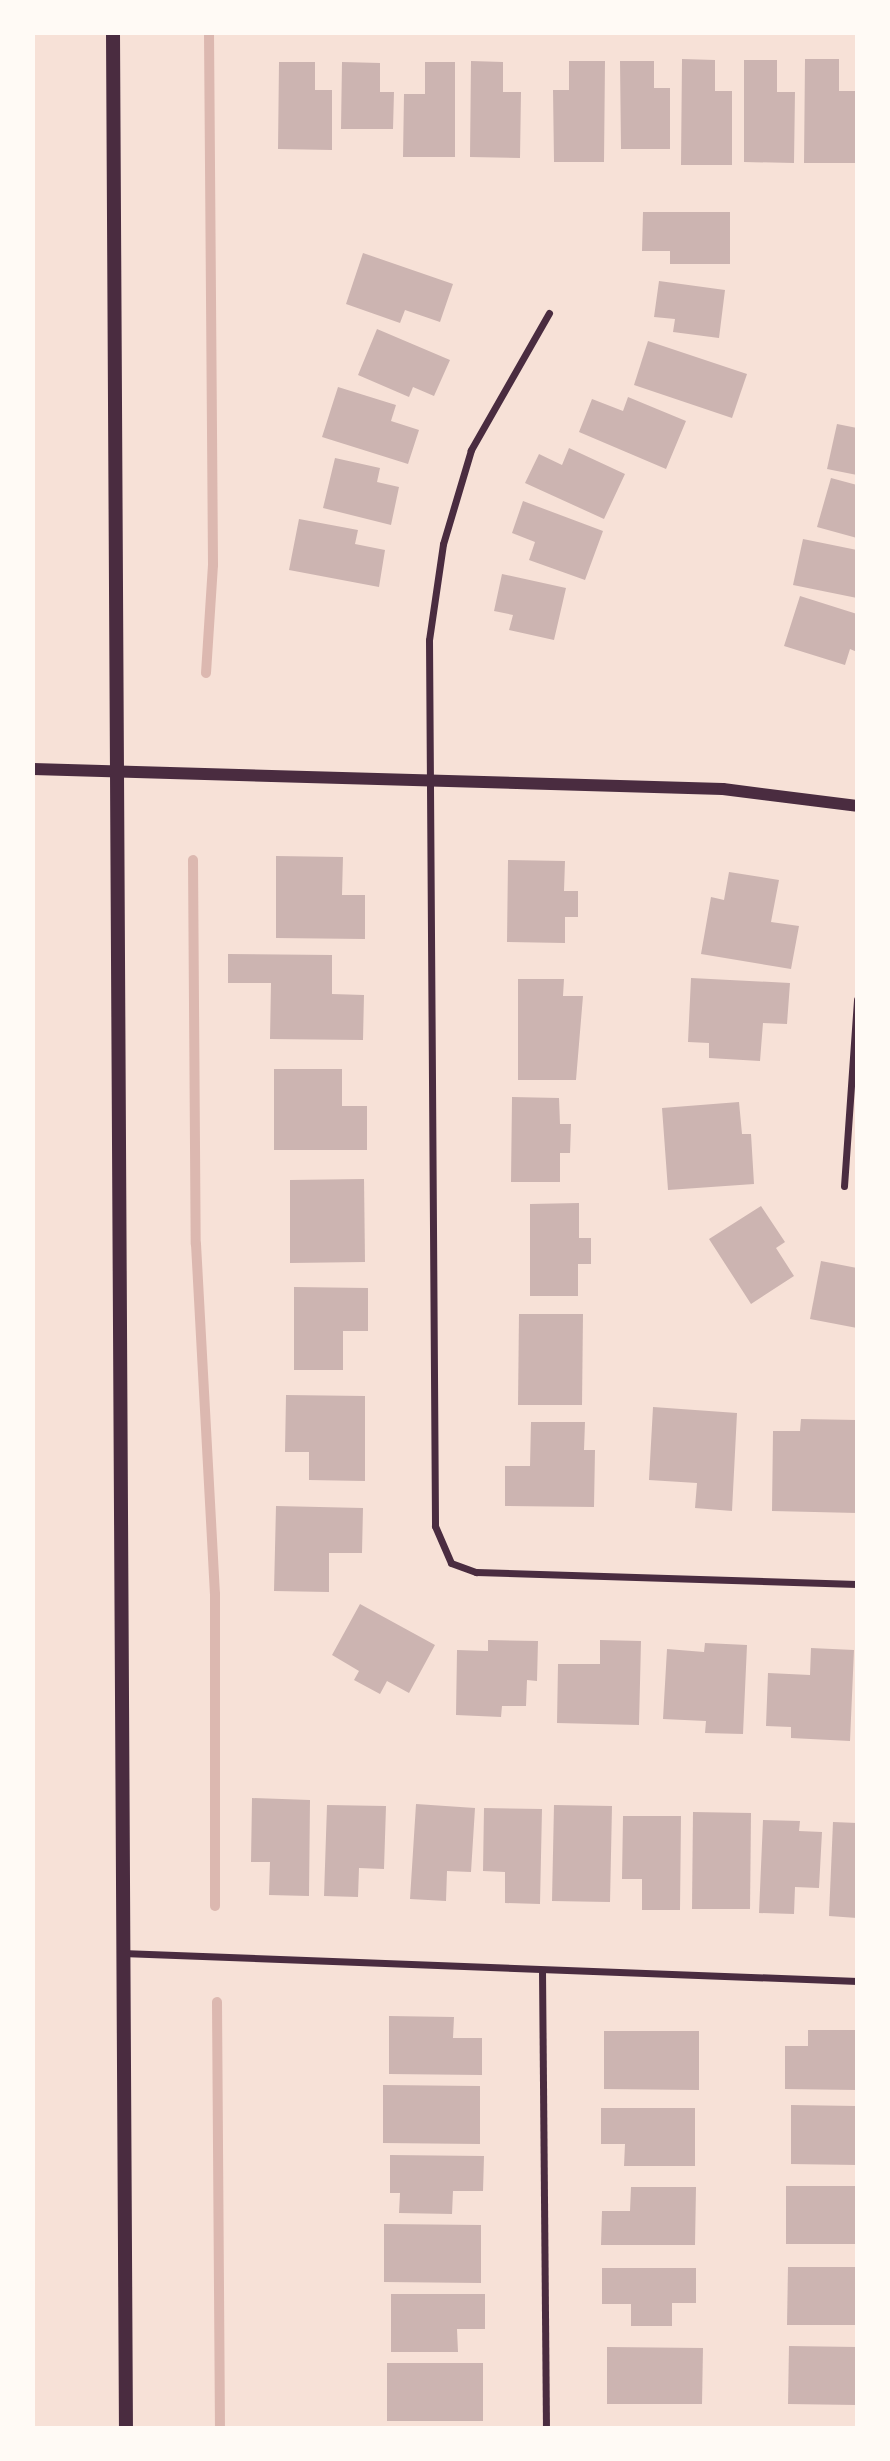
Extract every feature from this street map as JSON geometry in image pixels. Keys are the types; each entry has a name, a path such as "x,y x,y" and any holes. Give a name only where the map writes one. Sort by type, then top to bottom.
{"main road":[{"path":"113,33 113,770 126,2428"}],"street":[{"path":"548,313 494,403 454,497 429,640 435,1526 451,1563 476,1572 857,1584"},
{"path":"33,768 773,792 857,806"},
{"path":"844,1186 857,999"},
{"path":"121,1953 857,1981"},
{"path":"542,1970 546,2428"}],"building":[{"path":"682,59 715,60 715,91 732,91 732,165 681,165"},
{"path":"805,59 839,59 839,91 856,91 855,163 804,163"},
{"path":"744,60 777,60 777,92 795,92 794,163 744,162"},
{"path":"471,61 503,62 503,92 521,92 520,158 470,157"},
{"path":"569,61 605,61 604,162 554,162 553,90 569,90"},
{"path":"620,61 654,61 654,88 670,88 670,149 621,149"},
{"path":"279,62 315,62 315,90 332,90 332,150 278,149"},
{"path":"342,62 380,63 380,92 394,92 393,129 341,129"},
{"path":"425,62 455,62 455,157 403,157 404,94 425,94"},
{"path":"643,212 730,212 730,264 670,264 670,251 642,251"},
{"path":"363,253 453,284 440,322 405,310 400,323 346,304"},
{"path":"659,281 725,290 719,338 673,332 675,319 654,317"},
{"path":"377,329 450,360 434,396 413,387 409,397 358,375"},
{"path":"648,341 747,374 732,418 634,385"},
{"path":"338,387 396,405 391,421 419,430 408,464 322,437"},
{"path":"628,397 686,421 666,469 579,432 592,399 623,411"},
{"path":"837,424 857,428 857,475 827,469"},
{"path":"569,448 625,474 604,519 525,483 539,454 562,465"},
{"path":"335,458 380,468 377,482 399,487 391,525 323,508"},
{"path":"831,478 857,485 857,538 817,527"},
{"path":"523,501 603,531 585,580 529,560 535,542 512,533"},
{"path":"299,519 358,530 355,544 385,550 379,587 289,570"},
{"path":"803,539 857,550 857,598 793,585"},
{"path":"502,574 566,588 554,640 509,630 513,615 494,611"},
{"path":"800,596 857,614 857,652 850,649 845,665 784,646"},
{"path":"276,856 343,857 342,895 365,895 365,939 276,938"},
{"path":"508,860 565,861 564,891 578,891 578,917 565,917 565,943 507,942"},
{"path":"729,872 779,880 771,922 799,926 791,969 701,954 711,897 724,900"},
{"path":"228,954 332,955 332,994 364,995 363,1040 270,1039 271,983 228,983"},
{"path":"691,978 790,983 787,1024 763,1023 760,1061 709,1058 709,1043 688,1042"},
{"path":"518,979 564,979 563,996 583,996 576,1080 518,1080"},
{"path":"274,1069 342,1069 342,1106 367,1106 367,1150 274,1150"},
{"path":"512,1097 559,1098 560,1124 571,1124 570,1153 560,1153 560,1182 511,1182"},
{"path":"739,1102 742,1134 751,1134 754,1184 668,1190 662,1108"},
{"path":"364,1179 365,1262 290,1263 290,1180"},
{"path":"579,1203 579,1238 591,1238 591,1264 578,1264 578,1296 530,1296 530,1204"},
{"path":"761,1206 785,1242 776,1248 794,1276 751,1304 709,1239"},
{"path":"821,1261 857,1268 857,1328 810,1319"},
{"path":"294,1287 368,1288 368,1331 343,1331 343,1370 294,1370"},
{"path":"519,1314 583,1314 582,1405 518,1405"},
{"path":"286,1395 365,1396 365,1481 309,1480 309,1452 285,1452"},
{"path":"653,1407 737,1413 732,1511 695,1508 697,1483 649,1480"},
{"path":"801,1419 857,1420 857,1513 772,1511 773,1431 800,1431"},
{"path":"531,1422 585,1422 584,1450 595,1450 594,1507 505,1506 505,1466 530,1466"},
{"path":"276,1506 363,1508 362,1553 329,1553 329,1592 274,1591"},
{"path":"360,1604 435,1645 409,1693 387,1681 380,1694 354,1680 359,1671 332,1655"},
{"path":"488,1640 538,1641 537,1681 527,1680 526,1706 502,1706 501,1717 456,1715 457,1650 488,1651"},
{"path":"600,1640 641,1641 639,1725 557,1723 558,1664 600,1664"},
{"path":"705,1643 747,1645 743,1734 705,1733 706,1721 663,1719 667,1649 704,1652"},
{"path":"811,1648 854,1650 850,1741 791,1738 791,1727 766,1726 768,1673 810,1675"},
{"path":"252,1798 310,1800 309,1896 269,1895 270,1862 251,1862"},
{"path":"416,1804 475,1808 471,1872 447,1871 446,1901 410,1899"},
{"path":"327,1805 386,1806 384,1869 359,1868 358,1897 324,1896"},
{"path":"554,1805 612,1806 610,1902 552,1901"},
{"path":"484,1808 542,1809 540,1904 505,1903 505,1872 483,1871"},
{"path":"693,1812 751,1813 750,1909 692,1909"},
{"path":"623,1816 681,1816 680,1910 642,1910 642,1879 622,1879"},
{"path":"763,1820 800,1821 799,1831 822,1832 819,1888 795,1887 794,1914 759,1913"},
{"path":"833,1822 857,1823 857,1918 829,1916"},
{"path":"389,2016 454,2017 453,2038 482,2038 482,2075 389,2074"},
{"path":"808,2030 857,2030 857,2090 785,2089 785,2046 808,2046"},
{"path":"604,2031 699,2031 699,2090 604,2089"},
{"path":"383,2085 480,2086 480,2144 383,2143"},
{"path":"791,2105 857,2106 857,2165 791,2164"},
{"path":"601,2108 695,2108 695,2166 624,2166 625,2144 601,2144"},
{"path":"390,2155 484,2156 483,2191 453,2191 452,2214 399,2213 400,2193 390,2193"},
{"path":"786,2186 857,2186 857,2244 786,2244"},
{"path":"631,2187 696,2187 695,2245 601,2245 602,2211 630,2211"},
{"path":"384,2224 481,2225 481,2283 384,2282"},
{"path":"788,2267 857,2267 857,2325 787,2325"},
{"path":"602,2268 696,2268 696,2303 672,2303 672,2326 631,2326 631,2304 602,2304"},
{"path":"391,2294 485,2294 485,2329 457,2329 458,2352 391,2352"},
{"path":"789,2346 857,2347 857,2405 788,2404"},
{"path":"607,2347 703,2348 702,2404 607,2404"},
{"path":"387,2363 483,2363 483,2421 387,2421"}],"waterway":[{"path":"206,673 213,565 209,33"},
{"path":"193,860 196,1244 215,1594 215,1906"},
{"path":"217,2002 220,2428"}]}
